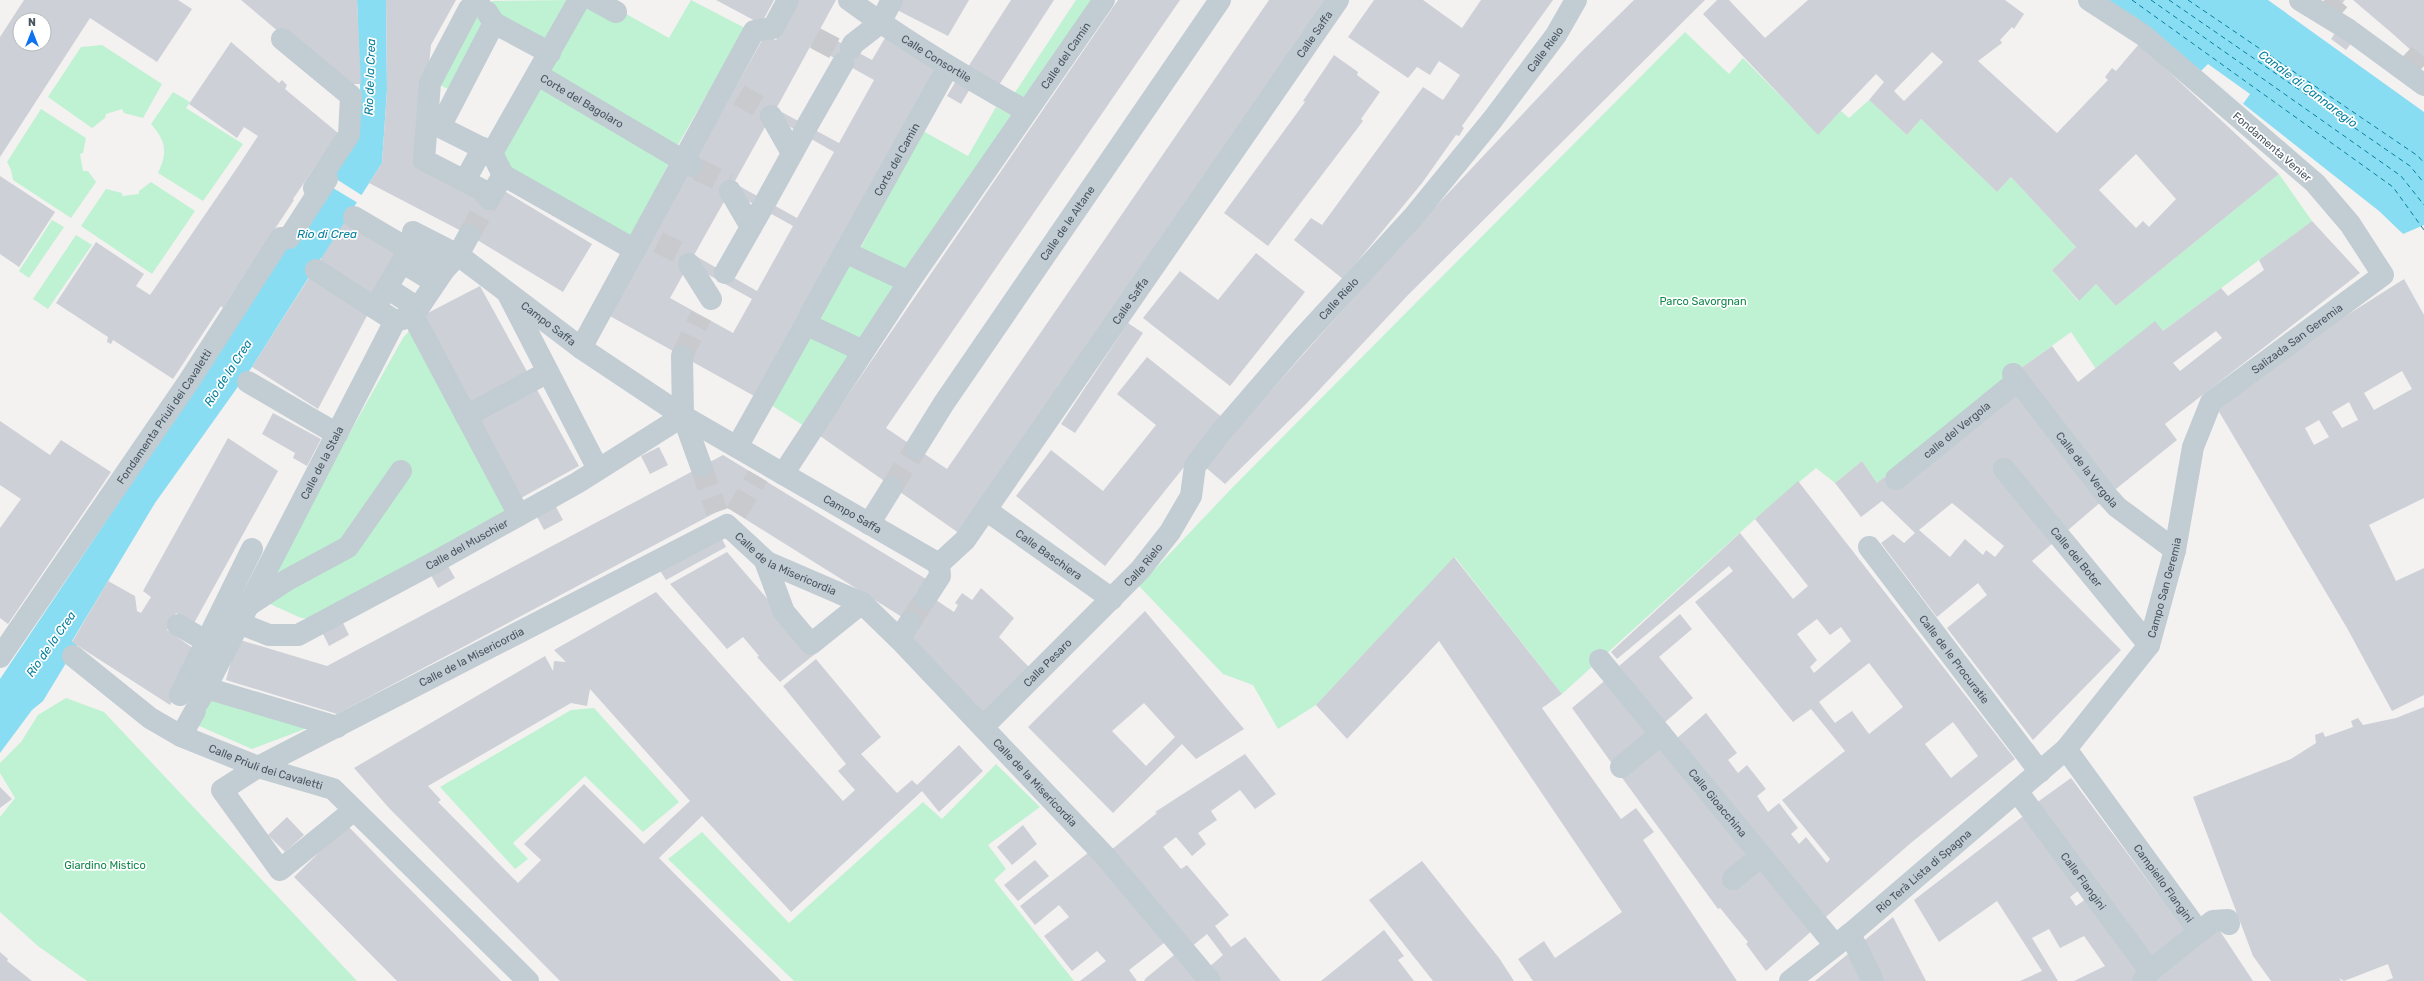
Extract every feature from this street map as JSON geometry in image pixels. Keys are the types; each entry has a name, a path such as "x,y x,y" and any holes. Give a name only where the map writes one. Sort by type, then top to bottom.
{"street":[{"path":"453,38 444,33 461,0"},
{"path":"493,175 488,193 467,178 424,160 432,127 431,84 468,9 479,0 494,23 550,53"},
{"path":"538,75 579,0"},
{"path":"594,0 616,12"},
{"path":"582,348 728,89 754,31 773,28 788,0"},
{"name":"Calle Consortile","path":"850,0 880,23 948,67 1026,111"},
{"path":"689,264 715,292 853,44 880,23 892,0"},
{"name":"Calle del Camin","path":"1026,111 1104,0"},
{"name":"Calle de le Altane","path":"916,448 944,403 1220,0"},
{"name":"Calle Saffa","path":"939,564 966,540 1338,0"},
{"name":"Calle Rielo","path":"1112,599 1140,570 1170,532 1191,496 1195,466 1222,432 1424,204 1492,120 1552,41 1576,0"},
{"name":"Fondamenta Venier","path":"2089,0 2143,35 2315,183 2350,224 2383,275"},
{"path":"2300,0 2349,30 2424,85"},
{"path":"432,127 455,99 494,23"},
{"path":"281,238 338,157 349,135 351,96 282,39"},
{"name":"Corte del Camin","path":"737,447 810,322 845,252 948,67"},
{"name":"Corte del Bagolaro","path":"467,178 493,175 538,75 687,164"},
{"path":"431,84 455,99"},
{"path":"769,471 813,431 863,351 1026,111"},
{"path":"772,116 792,153"},
{"path":"432,127 493,175 643,240"},
{"name":"Fondamenta Priuli dei Cavaletti","path":"0,657 189,381 281,238 289,238 327,179"},
{"path":"730,191 751,227"},
{"path":"354,217 446,269"},
{"name":"Campo Saffa","path":"413,232 446,269 507,292 582,348 683,416 737,447 769,471 869,524 939,564"},
{"path":"446,269 469,235"},
{"path":"845,252 909,282"},
{"path":"376,308 402,262 446,269"},
{"name":"Calle de la Stala","path":"172,731 244,615 337,434 409,315 446,269"},
{"path":"316,270 376,308 409,315"},
{"name":"Salizada San Geremia","path":"2211,402 2383,275"},
{"path":"387,288 409,315 466,416 519,515"},
{"path":"507,292 598,469"},
{"path":"810,322 863,351"},
{"path":"682,356 683,416 702,466"},
{"path":"466,416 548,372"},
{"name":"calle del Vergola","path":"1896,479 2015,377"},
{"name":"Calle de la Vergola","path":"2015,377 2117,507 2175,550"},
{"path":"248,382 337,434"},
{"name":"Campo San Geremia","path":"2053,760 2149,646 2175,550 2193,447 2211,402"},
{"name":"Calle del Muschier","path":"244,615 269,635 298,635 435,562 519,515 598,469 683,416"},
{"name":"Calle del Boter","path":"2004,469 2149,646"},
{"path":"244,615 287,580 348,547 401,471"},
{"path":"869,524 892,487"},
{"name":"Calle Baschiera","path":"986,510 1112,599"},
{"name":"Calle de la Misericordia","path":"354,810 280,870 222,790 258,767 337,727 725,519 765,561 862,603 904,630 983,727 1104,856 1210,981"},
{"name":"Calle de le Procuratie","path":"1869,547 2053,760"},
{"path":"252,549 206,641 191,699 337,727"},
{"path":"765,561 784,612 811,644 862,603"},
{"path":"925,599 940,576 939,564"},
{"name":"Calle Pesaro","path":"983,727 1112,599"},
{"path":"178,625 206,641"},
{"name":"Calle Priuli dei Cavaletti","path":"73,656 150,718 172,731 258,767 333,789 528,981"},
{"name":"Calle Gioacchina","path":"1600,660 1761,856 1842,939 1873,981"},
{"path":"1621,767 1661,734"},
{"name":"Rio Terà Lista di Spagna","path":"1790,981 1842,939 2053,760"},
{"name":"Campiello Flangini","path":"2053,760 2129,834 2195,936 2213,921 2228,920 2229,924"},
{"name":"Calle Flangini","path":"2017,791 2146,976"},
{"path":"1733,879 1761,856"},
{"path":"2146,976 2195,936"}],"green space":[{"path":"575,0 548,45 502,20 491,1"},
{"path":"584,0 621,11 669,38 691,0 745,28 675,150 544,72"},
{"path":"1076,0 1094,0 1024,101 1014,94"},
{"path":"471,14 487,23 450,90 434,82"},
{"name":"Parco Savorgnan","path":"1685,32 1729,74 1743,58 1818,134 1841,111 1849,118 1869,100 1907,135 1921,119 1997,192 2011,177 2076,247 2052,270 2078,301 2096,284 2116,306 2279,174 2312,221 2163,331 2155,322 2096,369 2071,332 2013,374 1877,483 1862,461 1835,483 1816,468 1755,519 1562,694 1455,557 1316,705 1278,729 1253,685 1223,674 1139,586 1231,489"},
{"path":"102,45 162,84 143,118 124,113 122,109 106,114 105,118 92,128 48,97 81,47"},
{"path":"538,83 671,159 630,241 505,167 500,155"},
{"path":"173,92 190,102 186,108 243,144 203,201 158,173 163,159 164,147 160,136 151,124"},
{"path":"996,107 1016,118 910,275 859,251 923,131 968,156"},
{"path":"41,109 86,138 83,153 80,154 83,171 88,171 96,182 71,218 13,180 11,170 7,162"},
{"path":"151,182 195,211 152,274 81,226 106,189 122,193 122,196 139,194 139,191"},
{"path":"52,220 64,227 29,278 19,271"},
{"path":"76,235 92,245 48,309 33,299"},
{"path":"850,262 900,284 861,342 817,321"},
{"path":"409,331 508,511 310,618 301,618 257,598 403,338"},
{"path":"812,334 854,356 806,427 771,405"},
{"path":"212,695 310,727 252,749 197,725"},
{"name":"Giardino Mistico","path":"66,698 104,712 357,981 87,981 38,946 0,912 0,817 15,798 0,773 0,763 21,742 38,715"},
{"path":"594,708 679,802 643,832 585,776 513,843 528,859 515,869 440,787 571,710"},
{"path":"996,764 1040,807 988,845 1006,869 994,880 1074,981 794,981 668,859 702,832 789,923 923,802 942,819"}],"water":[{"name":"Rio di Crea","path":"357,0 386,0 387,90 382,163 352,210 368,287 321,258 252,367 155,503 72,641 77,645 43,701 32,710 0,753 0,679 211,365 361,114"},
{"name":"Canale di Cannaregio","path":"2105,0 2268,0 2424,112 2424,264 2403,234 2379,211 2147,28"}],"pier":[{"path":"2208,64 2250,94 2243,104 2201,71"},
{"path":"333,177 363,196 358,203 328,185"},
{"path":"2390,223 2403,234 2424,225 2424,266 2401,235 2388,224"}],"building":[{"path":"24,0 178,0 192,9 157,62 90,18 0,157 0,37 12,18 12,52 52,52 52,12 16,12"},
{"path":"241,0 357,0 361,84 341,84"},
{"path":"386,0 456,0 431,45 420,155 501,189 592,244 563,292 469,235 369,183 382,163 387,90"},
{"path":"716,0 774,0 761,24"},
{"path":"799,0 836,0 819,31 872,60 885,38 940,68 756,397 608,315 765,35 776,40","holes":["811,45 874,80 839,143 776,109","771,116 834,152 797,218 734,183","730,191 793,226 757,291 694,255","689,264 752,299 733,333 670,298"]},
{"path":"903,0 969,0 948,36 897,10"},
{"path":"1011,0 1054,0 999,85 968,67"},
{"path":"1118,0 1180,0 886,428 947,469 1269,0 1331,0 963,536 820,436"},
{"path":"1374,0 1423,0 1462,28 1481,0 1553,0 1462,126 1464,128 1459,136 1456,135 1422,183 1343,279 1294,240 1311,218 1322,225 1423,87 1443,100 1460,75 1439,61 1430,75 1417,67 1408,78 1348,37"},
{"path":"1634,0 1705,0 1408,295 1306,404 1225,484 1204,466 1423,220 1580,53"},
{"path":"1717,0 1729,0 1765,38 1808,0 2005,0 2024,14 2014,29 2012,27 2000,40 2002,43 1978,61 2057,133 2108,80 2105,77 2112,68 2116,71 2139,44 2279,174 2116,306 2096,284 2079,301 2052,270 2076,247 2011,177 1997,192 1921,119 1907,135 1869,100 1884,82 1876,74 1818,135 1703,14","holes":["1932,52 1943,62 1904,101 1894,91","2136,154 2176,199 2149,227 2143,221 2136,228 2099,190"]},
{"path":"2327,0 2345,0 2337,9"},
{"path":"2353,0 2424,0 2424,62 2393,34"},
{"path":"2337,30 2353,41 2346,50 2331,39"},
{"path":"231,42 279,83 282,80 287,85 285,89 338,133 293,199 294,200 223,308 221,306 173,379 113,340 111,344 107,342 108,337 56,303 96,242 144,274 136,286 150,295 239,165 258,136 244,127 237,138 189,104"},
{"path":"1334,55 1358,72 1357,75 1380,92 1361,119 1363,121 1268,246 1224,213 1305,102 1303,101"},
{"path":"957,79 971,87 961,104 947,96"},
{"path":"0,176 55,212 19,267 0,254"},
{"path":"347,218 400,253 318,409 252,367"},
{"path":"2312,221 2360,273 2165,424 2177,440 2111,493 2017,371 2052,346 2078,382 2155,321 2163,331 2221,288 2228,296 2264,270 2259,260","holes":["2216,331 2222,338 2180,371 2173,363"]},
{"path":"1256,253 1305,292 1230,386 1143,318 1180,271 1218,300"},
{"path":"2404,279 2424,315 2424,498 2369,525 2396,581 2424,568 2424,695 2392,711 2347,628 2218,410 2344,317","holes":["2402,371 2412,389 2374,410 2364,393","2349,402 2358,420 2342,428 2332,412","2319,420 2329,437 2314,445 2305,428"]},
{"path":"480,286 579,466 521,498 422,316"},
{"path":"1128,323 1143,333 1075,433 1061,424"},
{"path":"1147,357 1223,418 1105,566 1016,496 1051,450 1103,491 1156,425 1117,394"},
{"path":"2017,391 2102,501 2032,561 2121,650 2033,740 1947,628 1987,595 1978,583 1937,617 1881,543 1893,534 1904,543 1915,533 1882,501 1861,517 1835,483 1862,461 1877,483 1884,477 1895,490","holes":["1952,503 2004,546 1995,557 1986,550 1983,555 1965,539 1950,557 1919,530"]},
{"path":"273,413 321,439 307,466 293,458 295,453 262,434"},
{"path":"0,421 50,455 61,440 111,472 8,624 0,618 0,528 21,499 0,485"},
{"path":"228,438 278,471 193,625 176,613 167,630 197,651 170,705 72,642 108,581 135,596 137,611 141,613 151,597 143,591"},
{"path":"659,447 668,465 650,474 641,456"},
{"path":"723,455 926,579 915,594 930,602 933,598 954,612 958,605 955,603 962,593 972,600 981,588 1014,618 999,637 1033,671 985,720 905,638 910,622 726,507 337,714 226,680 237,639 327,666"},
{"path":"1798,481 2015,759 1912,842 1820,922 1676,739 1706,713 1737,753 1728,760 1738,773 1747,765 1766,789 1757,796 1768,812 1779,803 1798,828 1791,834 1799,844 1806,837 1827,863 1830,859 1782,800 1845,751 1811,709 1793,722 1695,602 1733,571 1729,566 1617,659 1611,652 1740,533 1793,599 1808,586 1755,519","holes":["1817,619 1830,635 1841,627 1851,641 1814,673 1810,667 1817,660 1797,634","1869,663 1903,707 1869,734 1852,711 1835,723 1819,702","1953,722 1978,756 1951,778 1925,744"]},
{"path":"554,503 563,520 544,530 535,513"},
{"path":"720,535 726,547 666,580 659,569"},
{"path":"727,552 815,654 780,682 757,657 759,656 743,637 727,649 670,584"},
{"path":"1454,557 1562,694 1542,708 1621,819 1636,808 1654,832 1643,840 1737,981 1533,981 1518,959 1544,941 1555,958 1622,912 1439,641 1347,739 1316,705"},
{"path":"445,561 455,578 438,588 428,570"},
{"path":"656,592 843,801 855,790 838,771 846,764 783,686 816,659 881,737 861,754 897,793 912,780 917,785 959,745 983,771 939,812 922,791 791,912 702,816 659,858 781,981 560,981 389,808 354,768 545,656 553,671 554,661 566,662 554,650","holes":["590,689 690,801 644,844 584,784 524,844 541,860 518,883 438,802 441,800 428,786 571,703 587,706"]},
{"path":"1145,611 1244,729 1196,759 1182,744 1113,813 1028,727","holes":["1144,703 1175,737 1146,766 1112,731"]},
{"path":"1680,614 1692,629 1659,657 1693,698 1664,723 1619,666"},
{"path":"340,617 349,635 329,646 320,628"},
{"path":"1608,678 1652,734 1613,765 1572,708"},
{"path":"2424,707 2424,981 2385,981 2393,978 2388,964 2344,981 2339,978 2341,981 2271,981 2253,956 2193,797 2291,759 2316,743 2315,735 2323,732 2325,737 2353,727 2351,721 2358,718 2363,725 2396,718"},
{"path":"1660,744 1764,864 1814,929 1766,971 1746,944 1748,942 1720,908 1718,909 1620,775"},
{"path":"1245,754 1276,794 1255,809 1240,790 1211,811 1217,820 1198,833 1206,844 1192,856 1176,837 1163,847 1181,869 1187,865 1229,915 1215,926 1231,947 1245,937 1281,981 1219,981 1208,968 1223,955 1207,934 1190,948 1111,850 1157,813 1155,812"},
{"path":"2071,778 2189,936 2151,966 2032,806"},
{"path":"0,787 12,799 0,808"},
{"path":"2026,814 2082,888 2070,897 2076,906 2090,896 2145,972 2137,981 2074,981 2105,966 2084,936 2060,948 2049,929 2032,938 2058,981 2020,981 2042,971 1997,901 1939,942 1914,900"},
{"path":"287,817 304,835 285,852 268,835"},
{"path":"347,825 501,981 397,981 294,877"},
{"path":"1023,825 1037,844 1012,865 997,847"},
{"path":"1093,849 1169,939 1129,970 1137,981 1080,981 1106,961 1097,951 1072,971 1044,936 1069,917 1059,905 1035,925 1020,906"},
{"path":"1035,860 1049,876 1018,901 1004,885"},
{"path":"1422,861 1499,958 1514,981 1433,981 1369,900"},
{"path":"1893,917 1926,981 1878,981 1860,944"},
{"path":"2216,925 2253,981 2154,981"},
{"path":"1384,930 1404,956 1398,960 1414,981 1321,981"},
{"path":"1854,949 1869,981 1815,981"},
{"path":"1179,951 1205,981 1144,981 1146,978"},
{"path":"0,952 8,959 7,961 32,981 0,981"}],"ferry route":[{"path":"2132,0 2393,187 2424,230"},
{"path":"2151,0 2401,176 2424,205"},
{"path":"2169,0 2410,166 2424,183"},
{"path":"2188,0 2418,156 2424,163"}],"tunnel":[{"path":"2325,16 2339,0"},
{"path":"815,38 847,55"},
{"path":"2405,70 2424,50"},
{"path":"739,95 767,111"},
{"path":"697,169 728,184"},
{"path":"469,235 489,199"},
{"path":"658,242 686,256"},
{"path":"682,356 701,316"},
{"path":"892,487 916,448"},
{"path":"701,466 717,512"},
{"path":"736,513 758,476"},
{"path":"910,622 925,599"}],"water label":[{"name":"Rio de la Crea","path":"370,77"},
{"name":"Rio de la Crea","path":"228,373"},
{"name":"Rio de la Crea","path":"51,644"}]}
